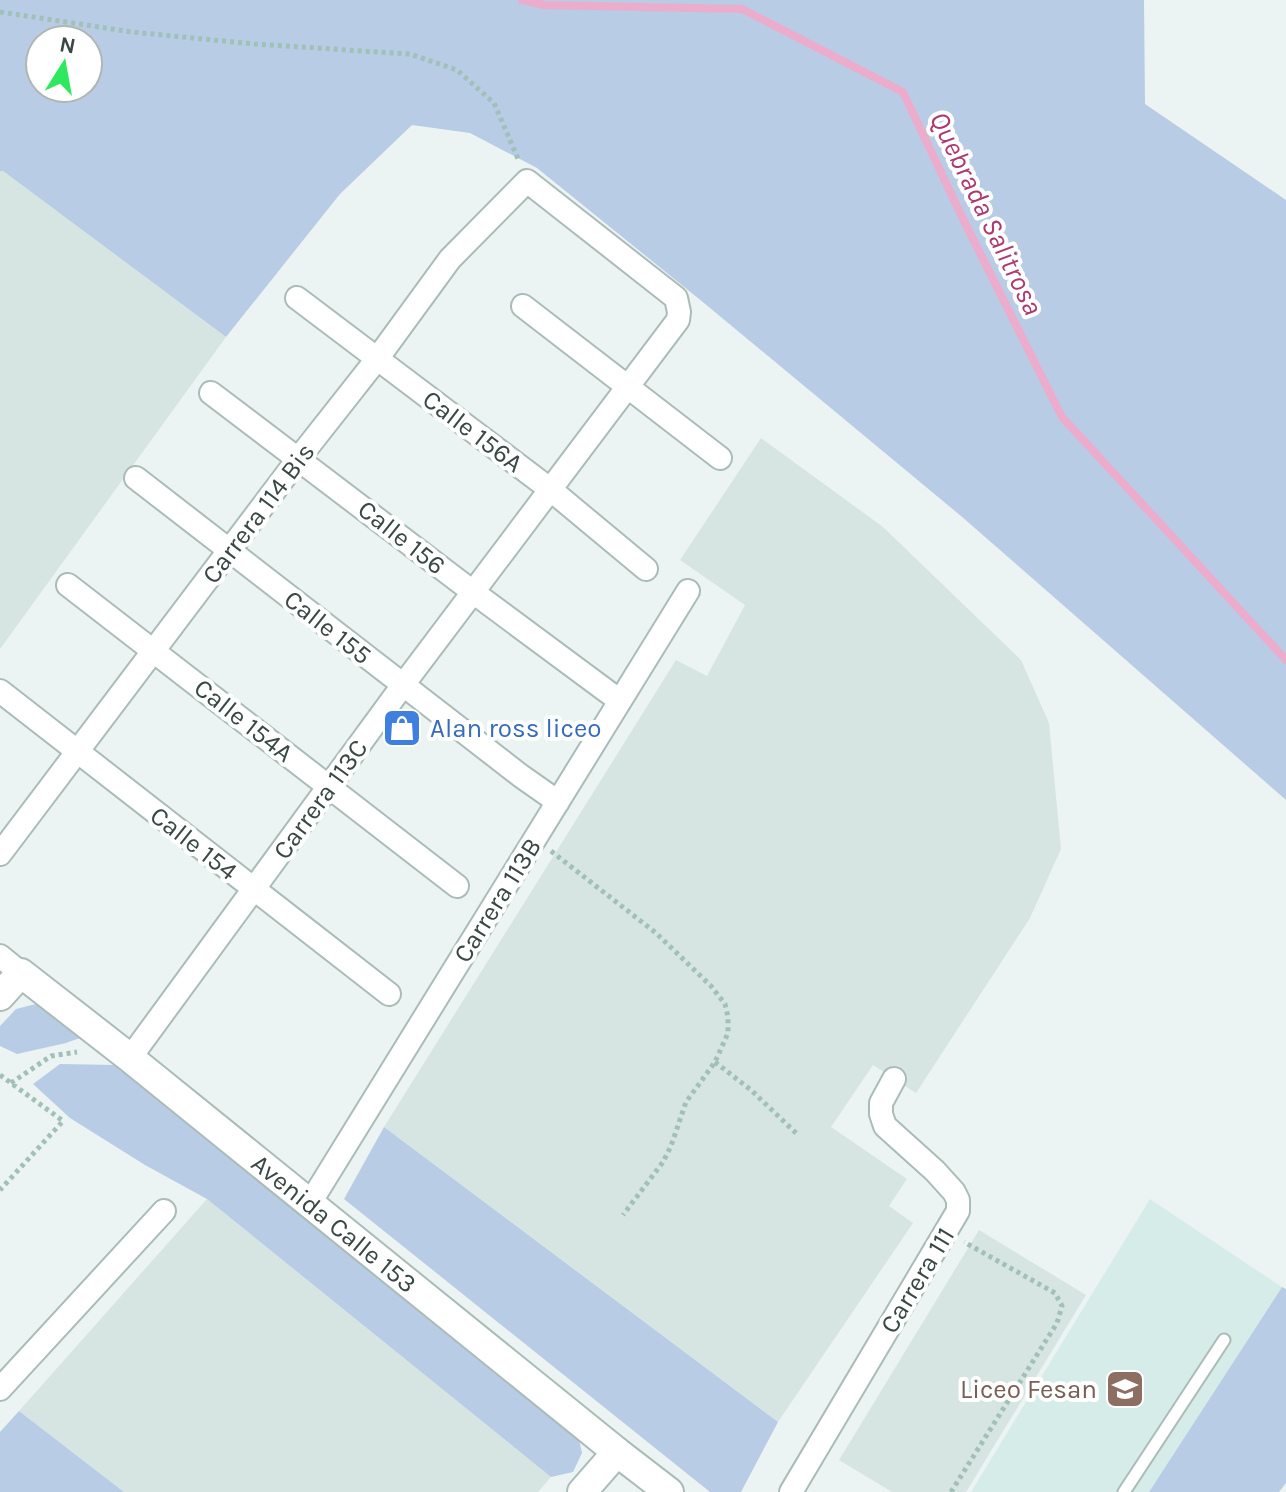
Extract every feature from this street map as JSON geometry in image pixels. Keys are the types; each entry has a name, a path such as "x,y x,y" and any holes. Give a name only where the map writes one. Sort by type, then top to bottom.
{"street":[{"name":"Carrera 114 Bis","path":"0,854 450,259 527,181"},
{"name":"Carrera 113C","path":"122,1052 253,890 678,320 676,298 527,181"},
{"name":"Calle 156A","path":"297,298 551,490 646,569"},
{"path":"523,306 720,458"},
{"name":"Calle 156","path":"211,393 620,701"},
{"name":"Calle 155","path":"136,478 558,802"},
{"name":"Calle 154A","path":"68,585 457,886"},
{"name":"Carrera 113B","path":"310,1203 686,594"},
{"name":"Calle 154","path":"0,691 389,994"},
{"path":"0,996 11,964"},
{"name":"Avenida Calle 153","path":"11,964 669,1492"},
{"name":"Carrera 111","path":"791,1492 958,1211 954,1192 885,1126 881,1103 894,1079"},
{"path":"0,1389 164,1211"},
{"path":"582,1492 617,1452"}],"lane":[{"path":"1124,1492 1224,1340"}],"path":[{"path":"0,12 132,32 410,54 457,70 494,103 527,181"},
{"path":"535,838 656,933 711,986 725,1004 728,1033 715,1062 686,1102 663,1162 623,1215"},
{"path":"11,1083 51,1056 122,1052"},
{"path":"715,1062 751,1090 797,1134"},
{"path":"0,1075 63,1121 0,1190"},
{"path":"946,1232 1055,1293 1062,1306 1057,1323 951,1492"}],"shaded area":[{"path":"0,0 1144,0 1145,104 1286,200 1286,800 961,516 704,303 537,168 470,133 412,125 340,194 226,337 0,171"},
{"path":"0,171 226,337 0,649"},
{"path":"761,438 883,527 1021,660 1049,723 1061,849 1030,918 916,1093 873,1065 831,1127 907,1179 889,1206 913,1223 778,1422 384,1127 676,660 707,676 745,605 680,560"},
{"path":"36,1004 80,1038 17,1054 0,1046 0,1026 16,1009"},
{"path":"60,1064 117,1065 579,1439 582,1453 573,1472 551,1477 207,1199 70,1118 33,1084"},
{"path":"384,1127 778,1422 741,1492 710,1492 344,1199"},
{"path":"207,1199 551,1477 538,1492 124,1492 19,1411"},
{"name":"Liceo Fesan","path":"1150,1199 1282,1287 1149,1492 971,1492"},
{"path":"979,1230 1086,1295 966,1492 892,1492 839,1460"},
{"path":"1282,1287 1286,1289 1286,1483 1279,1492 1149,1492"},
{"path":"19,1411 124,1492 0,1492 0,1432"}],"waterway":[{"name":"Quebrada Salitrosa","path":"522,0 544,5 742,9 903,92 1062,417 1286,660"}],"place":[{"name":"Alan ross liceo","path":"402,728"},
{"name":"Liceo Fesan","path":"1125,1389"}]}
